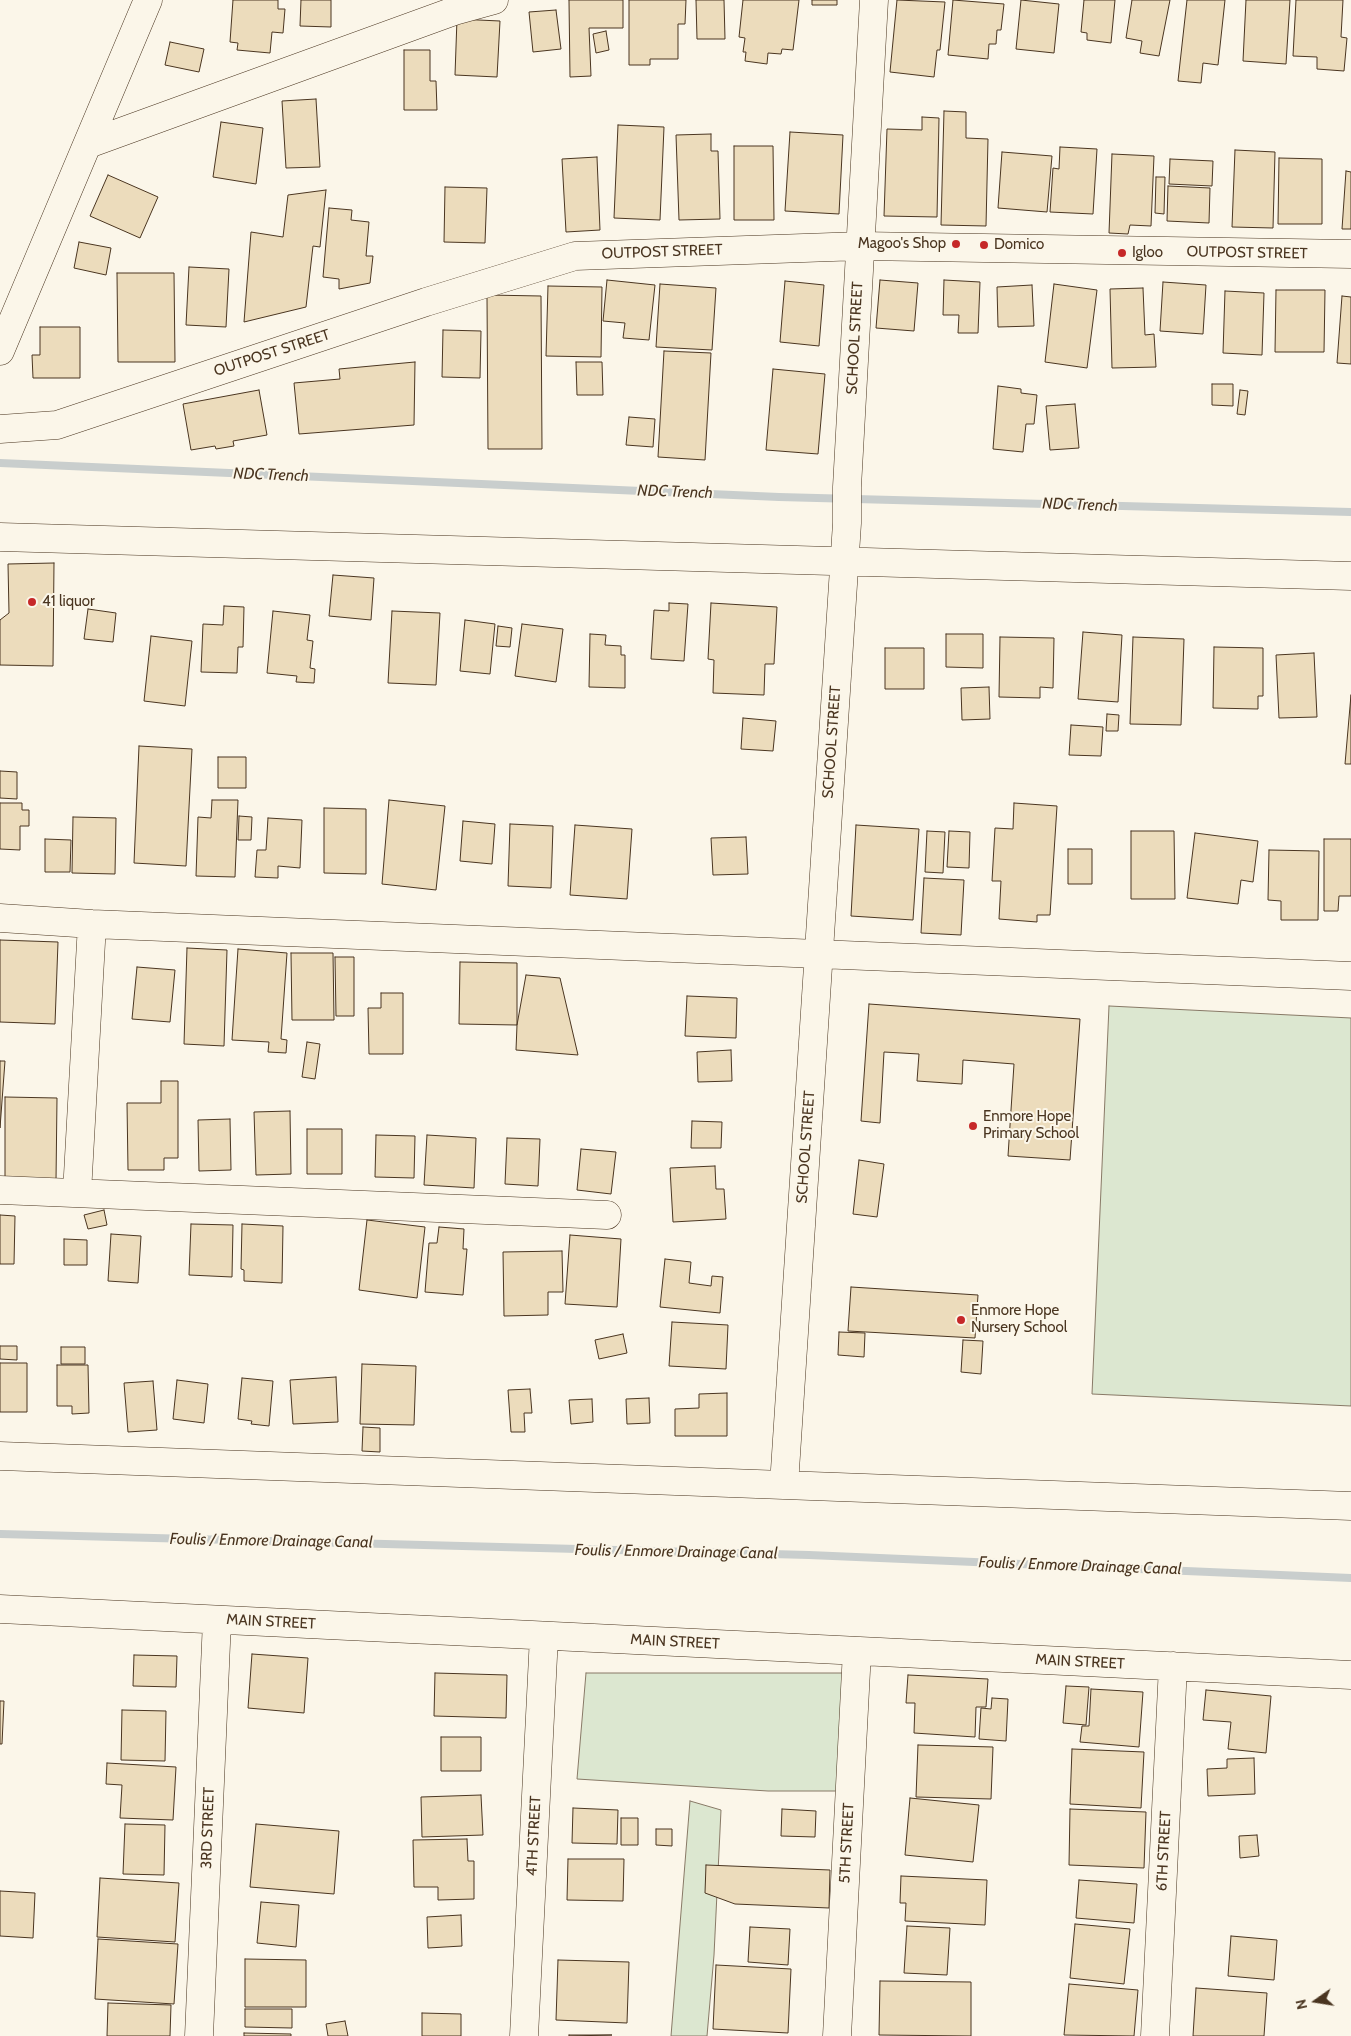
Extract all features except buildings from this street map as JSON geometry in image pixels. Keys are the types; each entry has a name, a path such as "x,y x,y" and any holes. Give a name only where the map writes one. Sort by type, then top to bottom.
{"street":[{"path":"0,350 148,0"},
{"path":"88,144 454,11 494,0"},
{"name":"SCHOOL STREET","path":"784,1484 844,561 874,0"},
{"name":"OUTPOST STREET","path":"0,429 57,425 426,302 575,256 861,246 1351,254"},
{"path":"0,537 1351,576"},
{"path":"0,918 92,924 1351,976"},
{"path":"78,1193 92,924"},
{"path":"0,1190 607,1216"},
{"path":"0,1456 1351,1506"},
{"name":"MAIN STREET","path":"0,1609 1351,1675"},
{"name":"3RD STREET","path":"199,2036 217,1620"},
{"name":"4TH STREET","path":"524,2036 544,1636"},
{"name":"5TH STREET","path":"837,2036 857,1651"},
{"name":"6TH STREET","path":"1155,2036 1173,1666"}],"green space":[{"path":"1109,1006 1351,1018 1351,1406 1092,1394"},
{"path":"586,1673 843,1673 838,1791 768,1791 577,1779"},
{"path":"690,1801 721,1810 714,1955 707,2036 671,2036"}],"waterway":[{"name":"NDC Trench","path":"0,463 779,497 1351,512"},
{"name":"Foulis / Enmore Drainage Canal","path":"0,1534 809,1555 1351,1578"}],"place":[{"name":"Magoo's Shop","path":"956,244"},
{"name":"Domico","path":"984,245"},
{"name":"Igloo","path":"1122,253"},
{"name":"41 liquor","path":"32,602"},
{"name":"Enmore Hope Primary School","path":"973,1126"},
{"name":"Enmore Hope Nursery School","path":"961,1320"}]}
